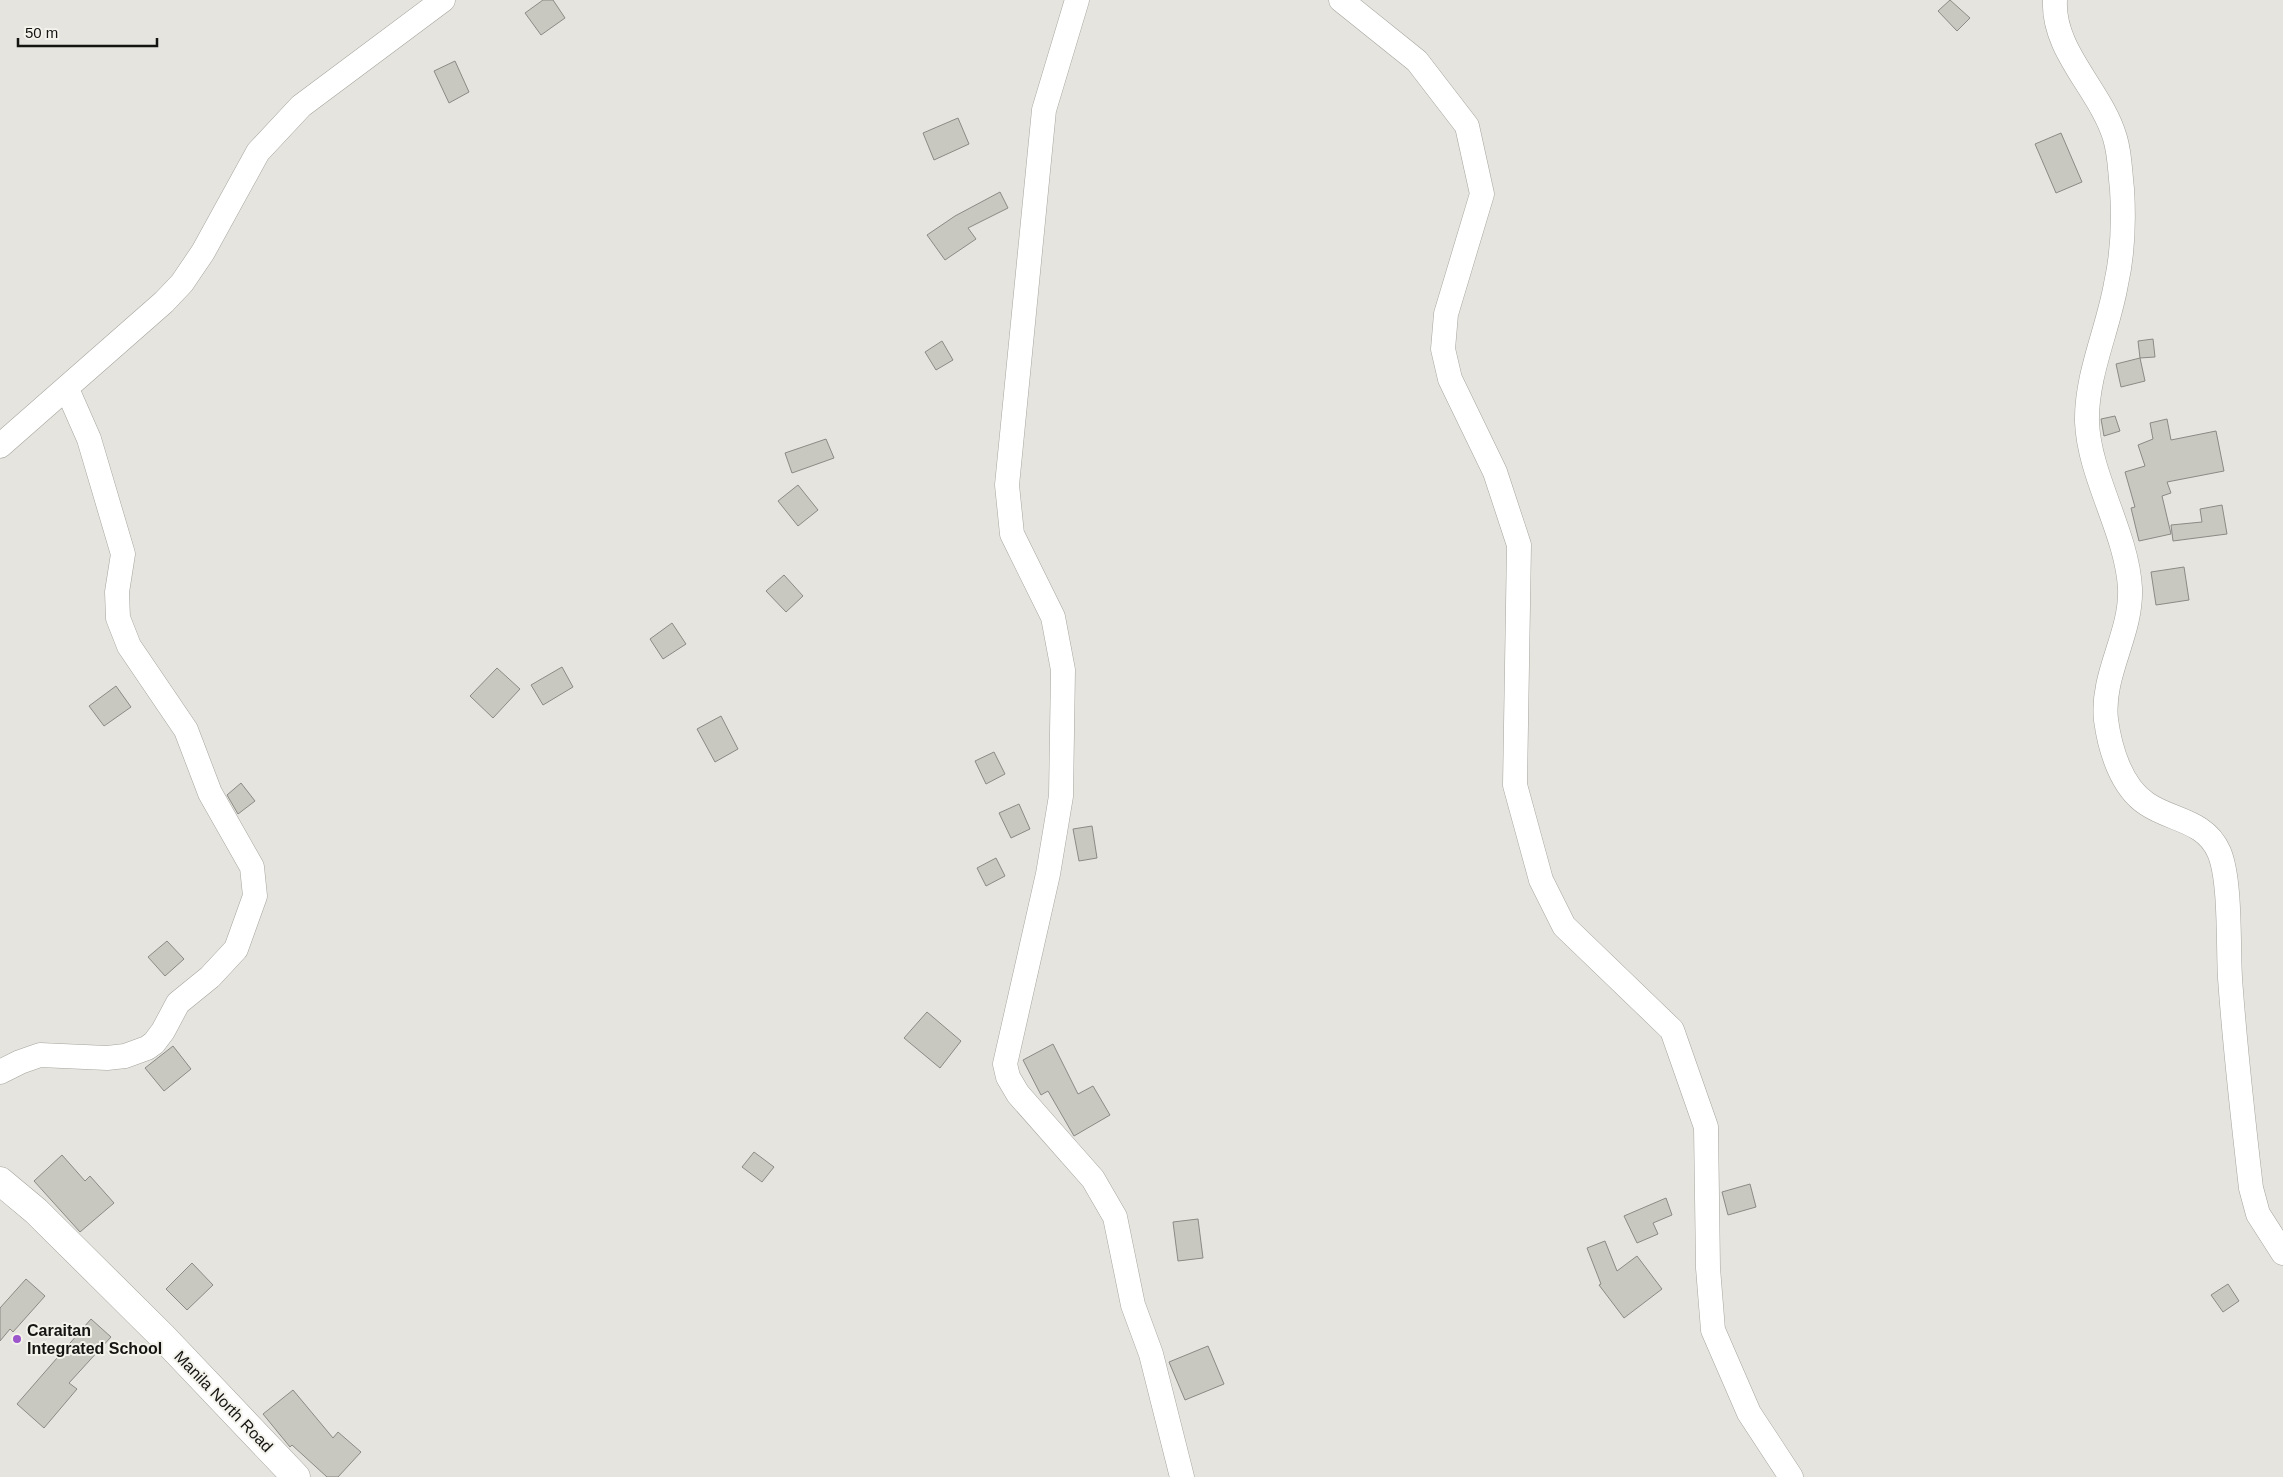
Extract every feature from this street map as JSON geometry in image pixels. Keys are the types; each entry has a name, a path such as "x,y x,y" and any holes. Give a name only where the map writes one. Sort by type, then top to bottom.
{"highway":[{"name":"Manila North Road","path":"0,1181 36,1211 141,1316 296,1477"}],"street":[{"path":"0,446 164,302 182,282 203,252 258,152 301,106 443,0"},
{"path":"1076,0 1044,110 1007,485 1012,534 1053,617 1063,670 1060,796 1048,874 1005,1064 1008,1077 1018,1094 1094,1179 1114,1217 1133,1305 1151,1354 1182,1477"},
{"path":"1341,0 1417,61 1467,126 1482,194 1446,314 1443,349 1450,379 1495,472 1519,545 1515,785 1541,880 1564,926 1672,1030 1706,1127 1708,1268 1713,1330 1749,1413 1791,1477"},
{"path":"2055,0 2054,17 2065,47 2093,91 2115,137 2122,198 2122,244 2116,286 2090,393 2087,422 2092,450 2111,513 2130,588 2128,615 2114,656 2106,697 2106,719 2119,766 2131,790 2147,804 2191,823 2210,836 2218,849 2225,868 2230,983 2251,1188 2258,1214 2283,1254"},
{"path":"0,1072 40,1055 107,1058 125,1056 147,1048 154,1043 178,1004 210,977 236,949 255,896 252,867 210,793 186,730 129,646 118,618 117,592 123,554 89,439 67,389"}],"building":[{"path":"543,0 553,0 565,18 541,35 525,13"},
{"path":"1950,0 1970,18 1957,31 1938,11"},
{"path":"455,61 469,92 449,103 434,71"},
{"path":"958,118 969,144 934,160 923,133"},
{"path":"2061,133 2082,182 2056,193 2035,144"},
{"path":"1000,192 1008,208 968,228 976,239 945,260 927,235 955,216"},
{"path":"2153,339 2155,357 2140,358 2138,341"},
{"path":"942,341 953,360 936,370 925,352"},
{"path":"2140,358 2145,381 2121,387 2116,364"},
{"path":"2115,416 2120,431 2104,436 2101,419"},
{"path":"2167,419 2171,440 2216,431 2224,471 2167,482 2171,493 2162,496 2171,534 2139,541 2131,508 2135,507 2125,472 2145,466 2138,445 2153,439 2150,423"},
{"path":"826,439 834,458 792,473 785,453"},
{"path":"798,485 818,510 798,526 778,501"},
{"path":"2222,505 2227,534 2173,541 2171,525 2202,522 2200,509"},
{"path":"2184,567 2189,600 2156,605 2151,572"},
{"path":"784,575 803,596 786,612 766,591"},
{"path":"672,623 686,644 663,659 650,639"},
{"path":"562,667 573,687 543,705 531,685"},
{"path":"497,668 520,689 493,718 470,696"},
{"path":"116,686 131,707 104,726 89,706"},
{"path":"721,716 738,749 715,762 697,729"},
{"path":"994,752 1005,774 986,784 975,761"},
{"path":"241,783 255,801 238,814 227,795"},
{"path":"1019,804 1030,829 1011,838 999,813"},
{"path":"1092,826 1097,858 1079,861 1073,829"},
{"path":"996,858 1005,876 986,886 977,868"},
{"path":"167,941 184,959 165,976 148,957"},
{"path":"927,1012 961,1041 940,1068 904,1038"},
{"path":"1053,1044 1078,1094 1093,1086 1110,1115 1074,1136 1048,1091 1041,1095 1023,1060"},
{"path":"173,1046 191,1069 164,1091 145,1068"},
{"path":"754,1152 774,1167 762,1182 742,1167"},
{"path":"62,1155 85,1181 90,1176 114,1203 80,1232 34,1181"},
{"path":"1750,1184 1756,1207 1728,1215 1722,1192"},
{"path":"1666,1198 1672,1215 1653,1223 1658,1234 1637,1243 1624,1216"},
{"path":"1198,1219 1203,1258 1178,1261 1173,1222"},
{"path":"1605,1241 1617,1271 1637,1256 1662,1289 1624,1318 1599,1285 1601,1284 1587,1248"},
{"path":"192,1263 213,1285 187,1310 166,1289"},
{"path":"26,1279 45,1296 13,1332 10,1329 0,1341 0,1308"},
{"path":"2228,1284 2239,1301 2223,1312 2211,1295"},
{"path":"91,1319 111,1337 69,1383 77,1389 44,1428 17,1404"},
{"path":"1208,1346 1224,1384 1185,1400 1169,1362"},
{"path":"293,1390 333,1438 338,1432 361,1452 338,1477 327,1477 292,1445 290,1447 263,1414"}],"place":[{"name":"Caraitan Integrated School","path":"17,1339"}]}
